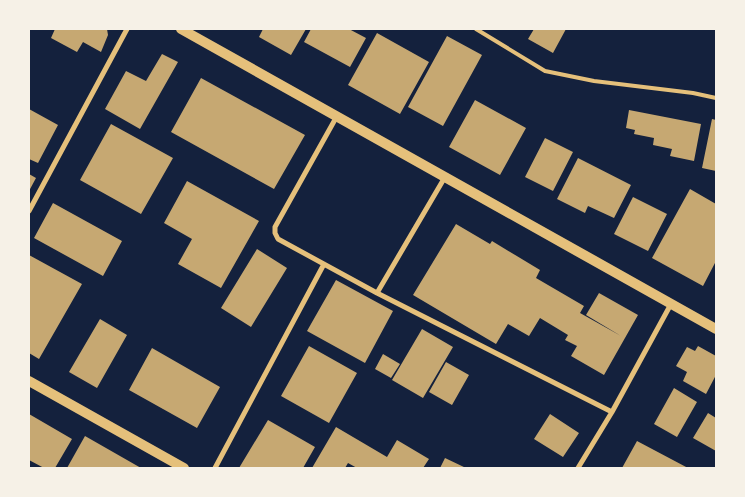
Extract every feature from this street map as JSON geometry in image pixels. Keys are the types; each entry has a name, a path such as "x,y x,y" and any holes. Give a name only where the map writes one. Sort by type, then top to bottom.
{"main road":[{"path":"181,29 716,329"},
{"path":"29,381 184,468"}],"street":[{"path":"29,210 127,29"},
{"path":"337,116 275,227 278,239 377,293 612,412"},
{"path":"377,293 445,177"},
{"path":"215,468 324,264"},
{"path":"578,468 612,412 671,304"}],"lane":[{"path":"476,29 545,71 594,81 693,93 716,98"}],"building":[{"path":"55,29 107,29 108,35 101,52 83,42 77,52 51,38"},
{"path":"263,29 306,29 291,55 259,37"},
{"path":"311,29 349,29 366,38 350,67 304,42"},
{"path":"534,29 566,29 553,53 528,39"},
{"path":"377,33 429,62 400,114 348,85"},
{"path":"447,36 482,55 443,126 408,107"},
{"path":"162,54 178,62 140,129 105,109 126,71 146,81"},
{"path":"201,78 305,135 274,189 171,132"},
{"path":"475,100 526,128 500,175 449,147"},
{"path":"29,109 58,125 38,163 29,159"},
{"path":"629,110 701,124 694,161 670,156 672,149 653,145 654,138 634,134 635,130 626,128"},
{"path":"712,119 716,120 716,171 702,168"},
{"path":"111,124 173,158 141,214 80,180"},
{"path":"545,138 573,152 553,191 525,177"},
{"path":"578,158 631,185 614,218 588,206 585,213 557,199"},
{"path":"29,174 36,178 29,191"},
{"path":"187,181 259,221 221,288 178,264 192,239 164,223"},
{"path":"690,189 716,204 716,261 703,286 652,258"},
{"path":"633,197 667,214 648,251 614,234"},
{"path":"53,203 122,241 103,276 34,238"},
{"path":"456,224 490,244 492,241 540,270 536,278 584,306 580,313 621,336 586,315 599,293 638,315 604,375 571,356 577,346 565,340 568,335 540,318 529,336 508,324 496,344 413,295"},
{"path":"257,249 287,268 251,327 221,308"},
{"path":"29,255 82,284 39,359 29,353"},
{"path":"336,280 393,311 365,363 307,331"},
{"path":"100,319 127,335 97,388 69,372"},
{"path":"422,329 453,347 423,398 392,380"},
{"path":"309,346 357,373 329,423 281,396"},
{"path":"698,346 716,356 716,375 706,394 683,381 687,372 676,366 687,347 695,351"},
{"path":"152,348 220,387 197,428 129,390"},
{"path":"383,354 400,364 391,378 375,369"},
{"path":"446,362 469,375 452,405 429,392"},
{"path":"674,388 697,402 677,437 654,424"},
{"path":"708,413 716,418 716,451 693,438"},
{"path":"29,414 72,439 55,468 44,468 29,460"},
{"path":"550,414 579,433 563,457 534,439"},
{"path":"268,420 315,447 303,468 239,468"},
{"path":"336,427 387,457 397,440 429,459 423,468 357,468 348,463 345,468 312,468"},
{"path":"85,436 141,468 67,468"},
{"path":"637,441 688,468 622,468"},
{"path":"445,458 466,468 440,468"}]}
